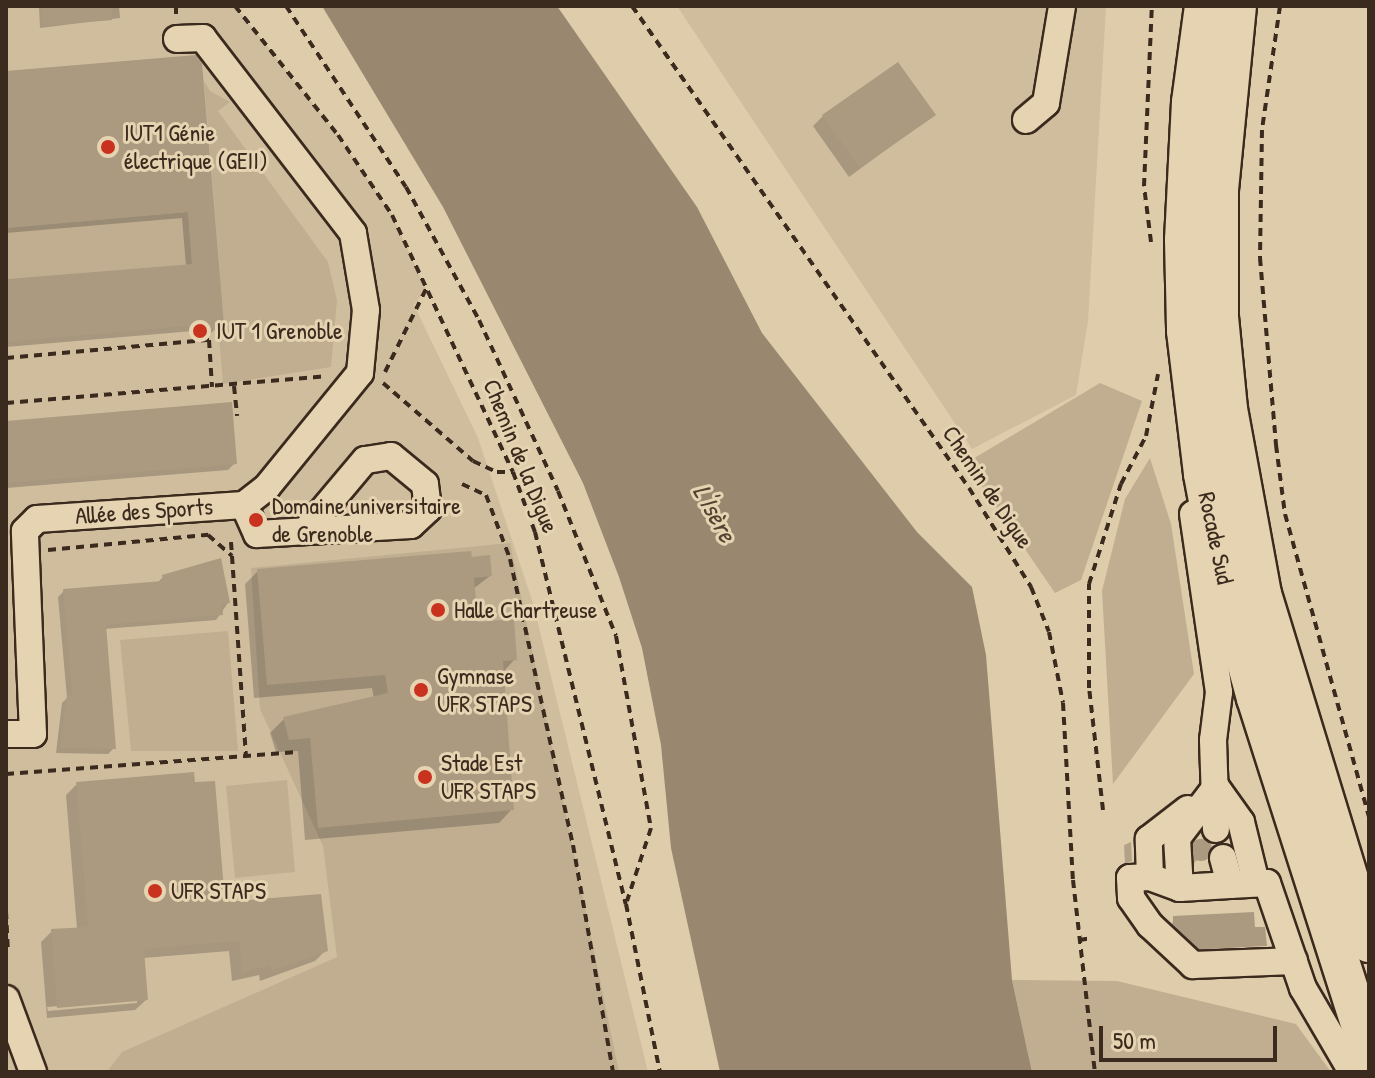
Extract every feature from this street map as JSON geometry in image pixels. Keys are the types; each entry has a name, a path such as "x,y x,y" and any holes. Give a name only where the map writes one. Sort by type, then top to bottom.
{"highway":[{"name":"Rocade Sud","path":"1204,6 1187,148 1186,331 1203,474 1224,580 1256,698 1369,1052"},
{"name":"Rocade Sud","path":"1237,6 1219,190 1219,317 1228,409 1262,594 1369,943"}],"street":[{"path":"1026,120 1046,103 1062,6"},
{"path":"177,39 203,38 353,233 366,310 360,373"},
{"path":"1186,331 1189,484 1219,692 1213,740 1216,829"},
{"name":"Allée des Sports","path":"6,734 33,734 25,531 37,519 244,505 267,487 360,373"},
{"path":"244,505 257,534 307,529"},
{"path":"1150,877 1149,839 1216,787"},
{"path":"1216,787 1241,822 1243,884"},
{"path":"1180,888 1177,838 1216,787"},
{"path":"1223,858 1243,884"},
{"path":"1294,961 1193,965 1150,925 1131,898 1130,878 1150,877 1180,888 1267,883 1294,961 1303,988 1352,1072"},
{"path":"6,999 33,1072"}],"path":[{"name":"Chemin de la Digue","path":"235,6 338,135 392,215 513,472 535,532 626,904 660,1072"},
{"path":"286,6 406,187 479,320 558,491 616,636 651,828 626,904"},
{"name":"Chemin de Digue","path":"632,6 969,488 1031,587 1049,632 1063,703 1079,940 1095,1072"},
{"path":"1151,244 1144,186 1152,6"},
{"path":"1280,6 1262,130 1260,258 1276,445 1285,514 1369,817"},
{"path":"426,289 395,360 379,379 473,461 497,472 513,472"},
{"path":"6,358 209,340 212,387"},
{"path":"1103,810 1089,688 1089,584 1121,484 1146,436 1158,391 1158,362"},
{"path":"6,403 360,373"},
{"path":"234,386 237,416"},
{"path":"462,484 486,495 510,559 573,845 613,1072"},
{"path":"244,505 231,535 246,755"},
{"path":"27,552 208,535 232,556"},
{"path":"6,774 297,752"},
{"path":"6,911 8,953"},
{"path":"1079,940 1093,938"}],"shaded area":[{"name":"Domaine universitaire de Grenoble","path":"6,6 235,6 338,135 392,215 426,289 414,305 478,438 533,603 648,1072 6,1072"},
{"path":"677,6 1106,6 1088,321 1076,395 972,449"},
{"path":"204,81 210,91 230,102 218,111 328,262 337,300 331,367 223,384 218,324 224,323"},
{"path":"188,212 192,264 6,279 6,228"},
{"path":"1100,383 1142,401 1081,580 1055,593 966,463"},
{"path":"1150,458 1171,524 1194,674 1113,784 1102,591 1125,499"},
{"name":"Stade Est UFR STAPS","path":"510,543 619,1072 107,1072 122,1052 337,957 323,846 260,709 251,568"},
{"path":"228,631 238,751 131,751 120,640"},
{"path":"287,780 295,872 235,878 226,786"},
{"path":"1012,980 1117,981 1296,1024 1331,1072 1032,1072"}],"water":[{"name":"L'Isère","path":"322,6 557,6 697,207 762,333 917,532 972,587 986,655 1012,980 1032,1072 720,1072 671,848 661,745 642,648 619,577 583,483 443,207"}],"building":[{"path":"41,6 112,6 112,20 42,26"},
{"name":"IUT1 Génie électrique (GEII)","path":"196,55 202,63 224,323 218,324 218,329 199,331 199,325 6,342 6,279 192,264 188,212 6,228 6,71"},
{"path":"898,62 936,115 860,168 822,115"},
{"path":"232,402 237,464 6,483 6,421"},
{"name":"Gymnase UFR STAPS","path":"471,551 472,557 490,555 492,576 474,578 478,622 514,619 517,660 503,661 514,810 318,828 310,738 289,740 283,717 388,693 385,675 267,685 257,569"},
{"path":"221,558 230,603 222,604 223,615 106,625 116,749 60,748 67,695 72,694 63,589 163,581 162,575"},
{"name":"UFR STAPS","path":"194,772 195,782 215,781 225,902 321,894 328,951 271,971 270,965 242,972 239,941 144,949 148,1000 57,1008 51,929 88,927 76,782"},
{"path":"1201,839 1212,850 1201,861 1190,850"},
{"path":"1254,912 1255,927 1265,927 1267,946 1199,949 1173,924 1173,916"}],"place":[{"name":"IUT1 Génie électrique (GEII)","path":"108,147"},
{"name":"IUT 1 Grenoble","path":"200,331"},
{"name":"Domaine universitaire de Grenoble","path":"256,520"},
{"name":"Halle Chartreuse","path":"438,610"},
{"name":"Gymnase UFR STAPS","path":"421,690"},
{"name":"Stade Est UFR STAPS","path":"425,777"},
{"name":"UFR STAPS","path":"155,891"}]}
